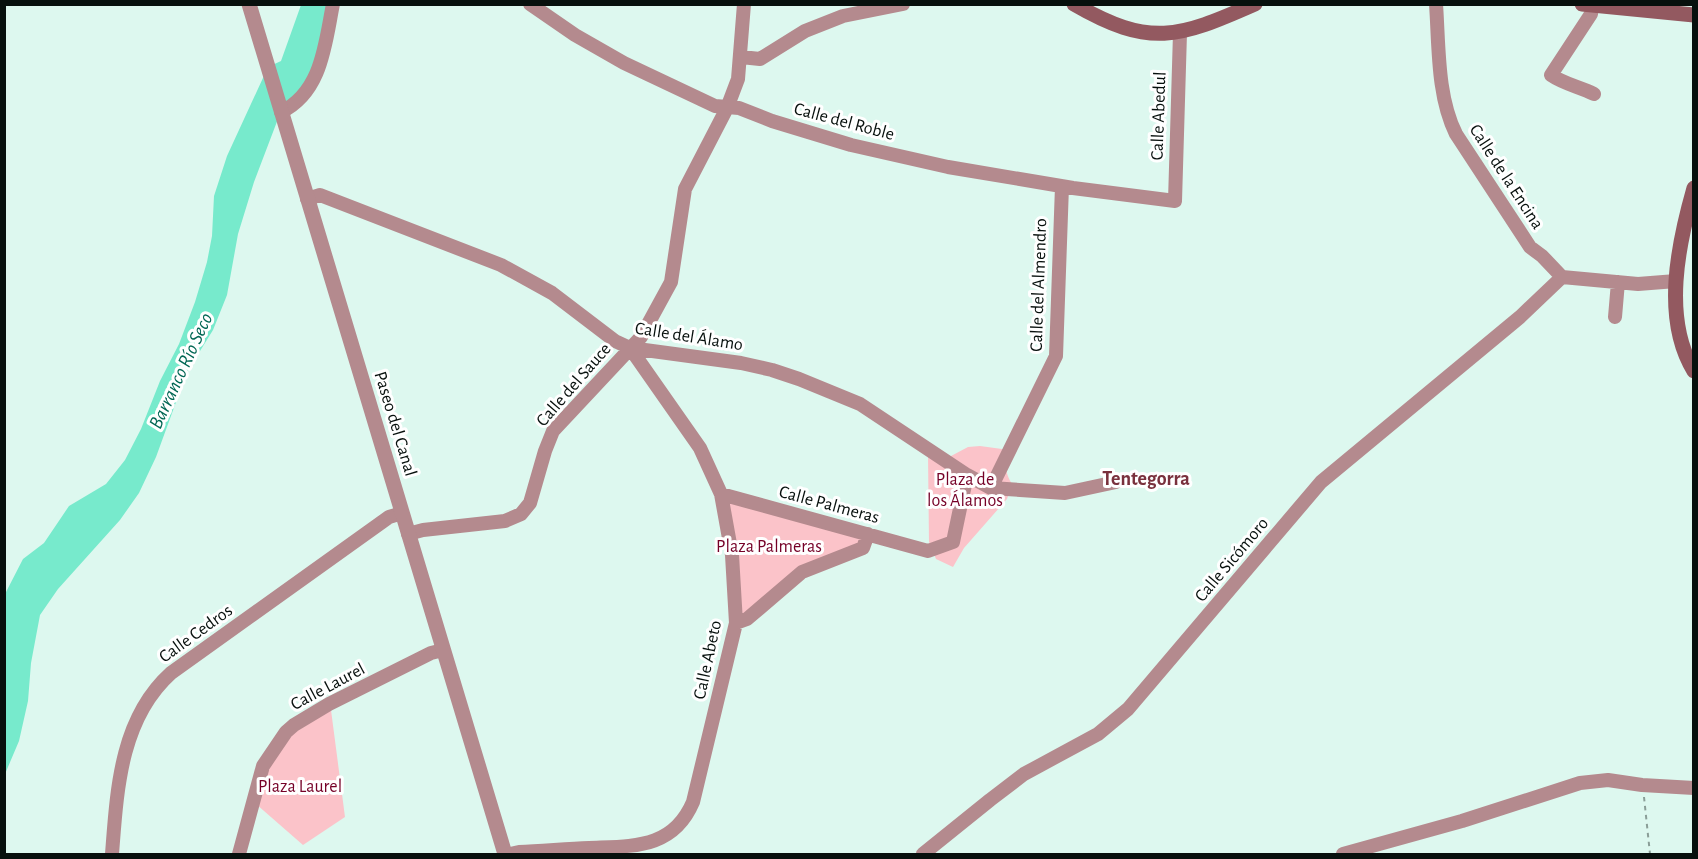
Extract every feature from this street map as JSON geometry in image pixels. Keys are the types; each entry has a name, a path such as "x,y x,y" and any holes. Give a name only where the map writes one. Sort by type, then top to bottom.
{"main road":[{"path":"1074,4 1109,24 1130,30 1161,34 1180,33 1213,23 1255,4"},
{"path":"1587,5 1694,15"},
{"path":"1694,188 1681,238 1676,281 1679,336 1684,356 1694,371"}],"street":[{"name":"Paseo del Canal","path":"249,4 503,854"},
{"path":"281,112 297,104 305,95 318,70 333,4"},
{"name":"Calle del Roble","path":"530,4 575,35 624,63 715,106 739,108 772,121 850,145 948,166 1062,186 1175,201"},
{"name":"Calle del Sauce","path":"408,534 423,530 505,521 521,514 530,503 545,451 554,431 641,337 671,282 685,189 727,108 738,80 744,4"},
{"path":"741,57 760,59 804,31 843,16 903,4"},
{"name":"Calle de la Encina","path":"1436,4 1440,66 1447,116 1456,134 1530,247 1542,256 1562,278"},
{"path":"1587,5 1591,14 1551,75 1561,82 1594,94"},
{"name":"Calle Abedul","path":"1175,201 1180,33"},
{"name":"Calle del Almendro","path":"991,488 1056,356 1062,186"},
{"name":"Calle del Álamo","path":"307,198 320,195 501,265 552,293 615,341 630,348 741,363 772,370 860,404 967,475"},
{"path":"1562,278 1638,284 1676,281"},
{"name":"Calle Sicómoro","path":"923,855 1024,774 1098,734 1128,709 1321,482 1520,317 1562,278"},
{"path":"1615,317 1618,282"},
{"name":"Calle Abeto","path":"503,854 644,844 664,836 684,820 696,793 736,623 732,555 721,494 700,448 630,348"},
{"path":"967,475 991,488 1065,493 1116,482"},
{"name":"Calle Palmeras","path":"721,494 928,551 953,542 967,475"},
{"name":"Calle Cedros","path":"112,855 116,799 122,763 136,720 151,694 171,673 389,517 402,513"},
{"path":"736,623 747,619 802,572 863,548 867,534"},
{"name":"Calle Laurel","path":"239,855 259,778 269,755 286,732 329,704 431,653 443,650"},
{"path":"1343,855 1472,818 1580,783 1608,780 1642,785 1694,788"}],"path":[{"path":"1642,785 1650,855"}],"green space":[{"name":"Plaza de los Álamos","path":"968,447 1002,449 1012,484 1007,499 964,548 953,567 936,559 929,542 928,455 951,456"},
{"name":"Plaza Palmeras","path":"721,494 868,534 863,548 831,559 736,623"},
{"name":"Plaza Laurel","path":"331,710 345,817 303,845 256,804 277,743"}],"water":[{"name":"Barranco Río Seco","path":"301,5 333,5 318,70 281,111 254,182 238,234 227,295 213,330 187,372 156,457 139,493 120,520 58,589 40,615 31,663 28,701 19,741 5,774 5,594 23,559 44,543 69,506 106,484 125,460 141,429 195,302 212,236 214,196 227,156 268,67 281,61"}],"district":[{"name":"Tentegorra","path":"1146,479"}]}
